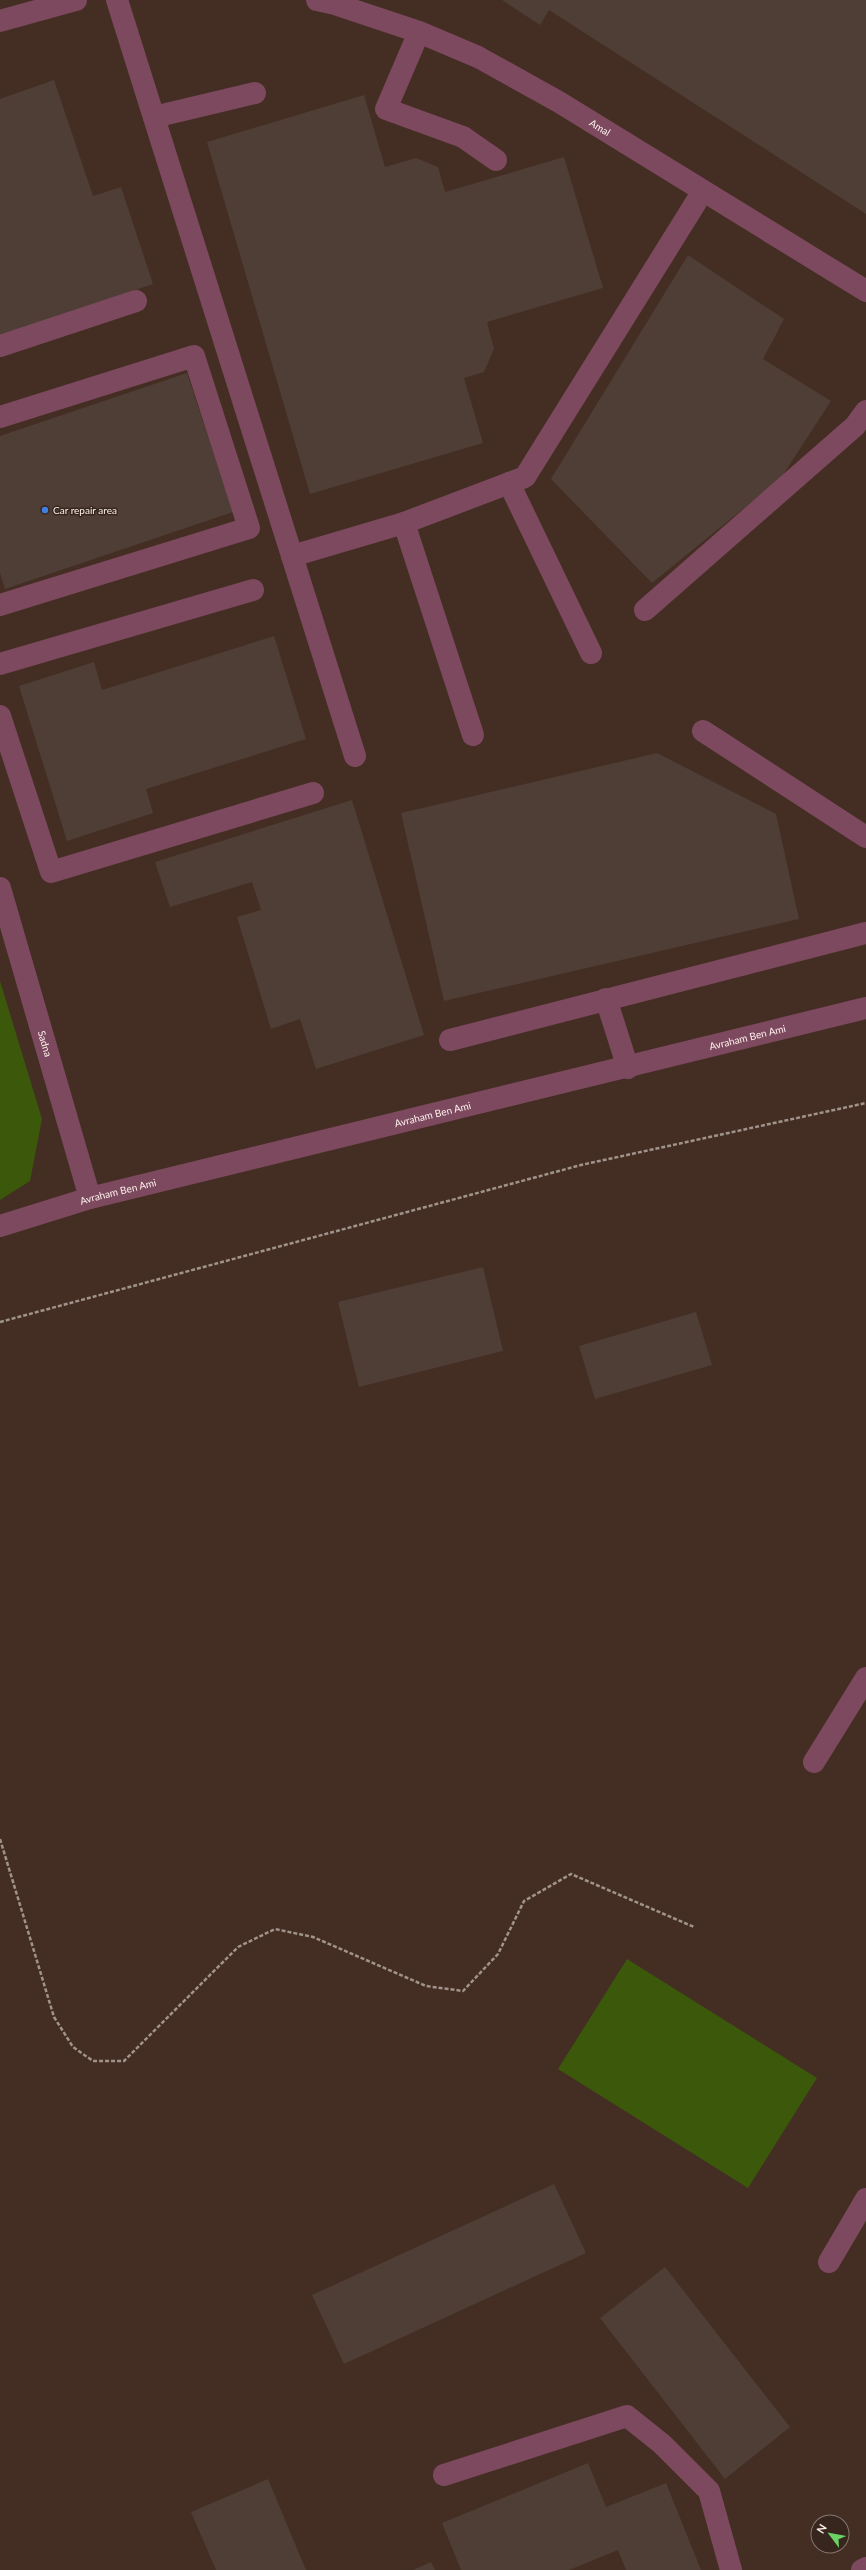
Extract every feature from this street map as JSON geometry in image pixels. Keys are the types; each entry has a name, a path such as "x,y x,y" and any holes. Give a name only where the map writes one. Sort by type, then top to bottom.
{"street":[{"path":"0,20 76,0"},
{"path":"117,0 355,756"},
{"name":"Amal","path":"317,0 335,4 419,32 478,57 559,102 866,291"},
{"path":"419,32 386,109 463,137 496,160"},
{"path":"154,117 255,93"},
{"path":"292,556 404,523 525,477 703,191"},
{"path":"0,346 136,300"},
{"path":"0,417 194,356 249,528 0,605"},
{"path":"645,610 855,426 866,411"},
{"path":"509,484 591,653"},
{"path":"404,523 472,735"},
{"path":"0,664 253,590"},
{"path":"0,716 51,872 313,793"},
{"path":"703,731 866,836"},
{"name":"Sadna","path":"0,888 90,1198"},
{"path":"450,1040 866,933"},
{"path":"606,999 628,1068"},
{"name":"Avraham Ben Ami","path":"0,1226 90,1198 628,1068 866,1008"},
{"path":"814,1762 866,1678"},
{"path":"829,2262 866,2199"},
{"path":"444,2475 627,2416 662,2444 709,2491 731,2570"},
{"path":"862,2570 866,2568"}],"path":[{"path":"0,1322 581,1165 866,1103"},
{"path":"0,1839 54,2017 73,2047 92,2061 124,2061 238,1947 275,1928 313,1937 426,1986 463,1991 498,1954 524,1901 572,1874 694,1927"}],"shaded area":[{"path":"0,0 866,0 866,2570 0,2570"}],"green space":[{"path":"0,981 42,1119 30,1181 0,1200"},
{"path":"627,1959 817,2078 748,2188 558,2069"}],"building":[{"path":"502,0 866,0 866,214 549,10 540,25"},
{"path":"54,80 93,196 121,187 153,284 0,336 0,99"},
{"path":"364,95 385,167 416,158 438,167 445,192 564,157 603,288 487,322 494,349 484,372 464,378 483,443 310,494 207,142"},
{"path":"688,255 784,319 763,359 831,401 781,478 652,583 551,479"},
{"path":"187,373 233,512 5,589 0,573 0,436"},
{"path":"274,636 306,739 146,789 153,813 67,841 19,686 94,662 102,690"},
{"path":"657,753 776,814 799,919 444,1001 401,813"},
{"path":"352,800 424,1035 316,1069 300,1019 271,1029 237,917 261,910 252,882 170,907 155,862"},
{"path":"483,1267 503,1351 359,1387 338,1302"},
{"path":"696,1312 712,1365 595,1399 579,1346"},
{"path":"554,2184 586,2253 344,2364 312,2295"},
{"path":"665,2267 790,2427 725,2479 600,2318"},
{"path":"588,2463 606,2507 666,2483 701,2570 626,2570 618,2550 569,2570 461,2570 442,2523"},
{"path":"268,2479 306,2570 216,2570 191,2512"},
{"path":"431,2562 435,2570 413,2570"}],"place":[{"name":"Car repair area","path":"45,510"}]}
